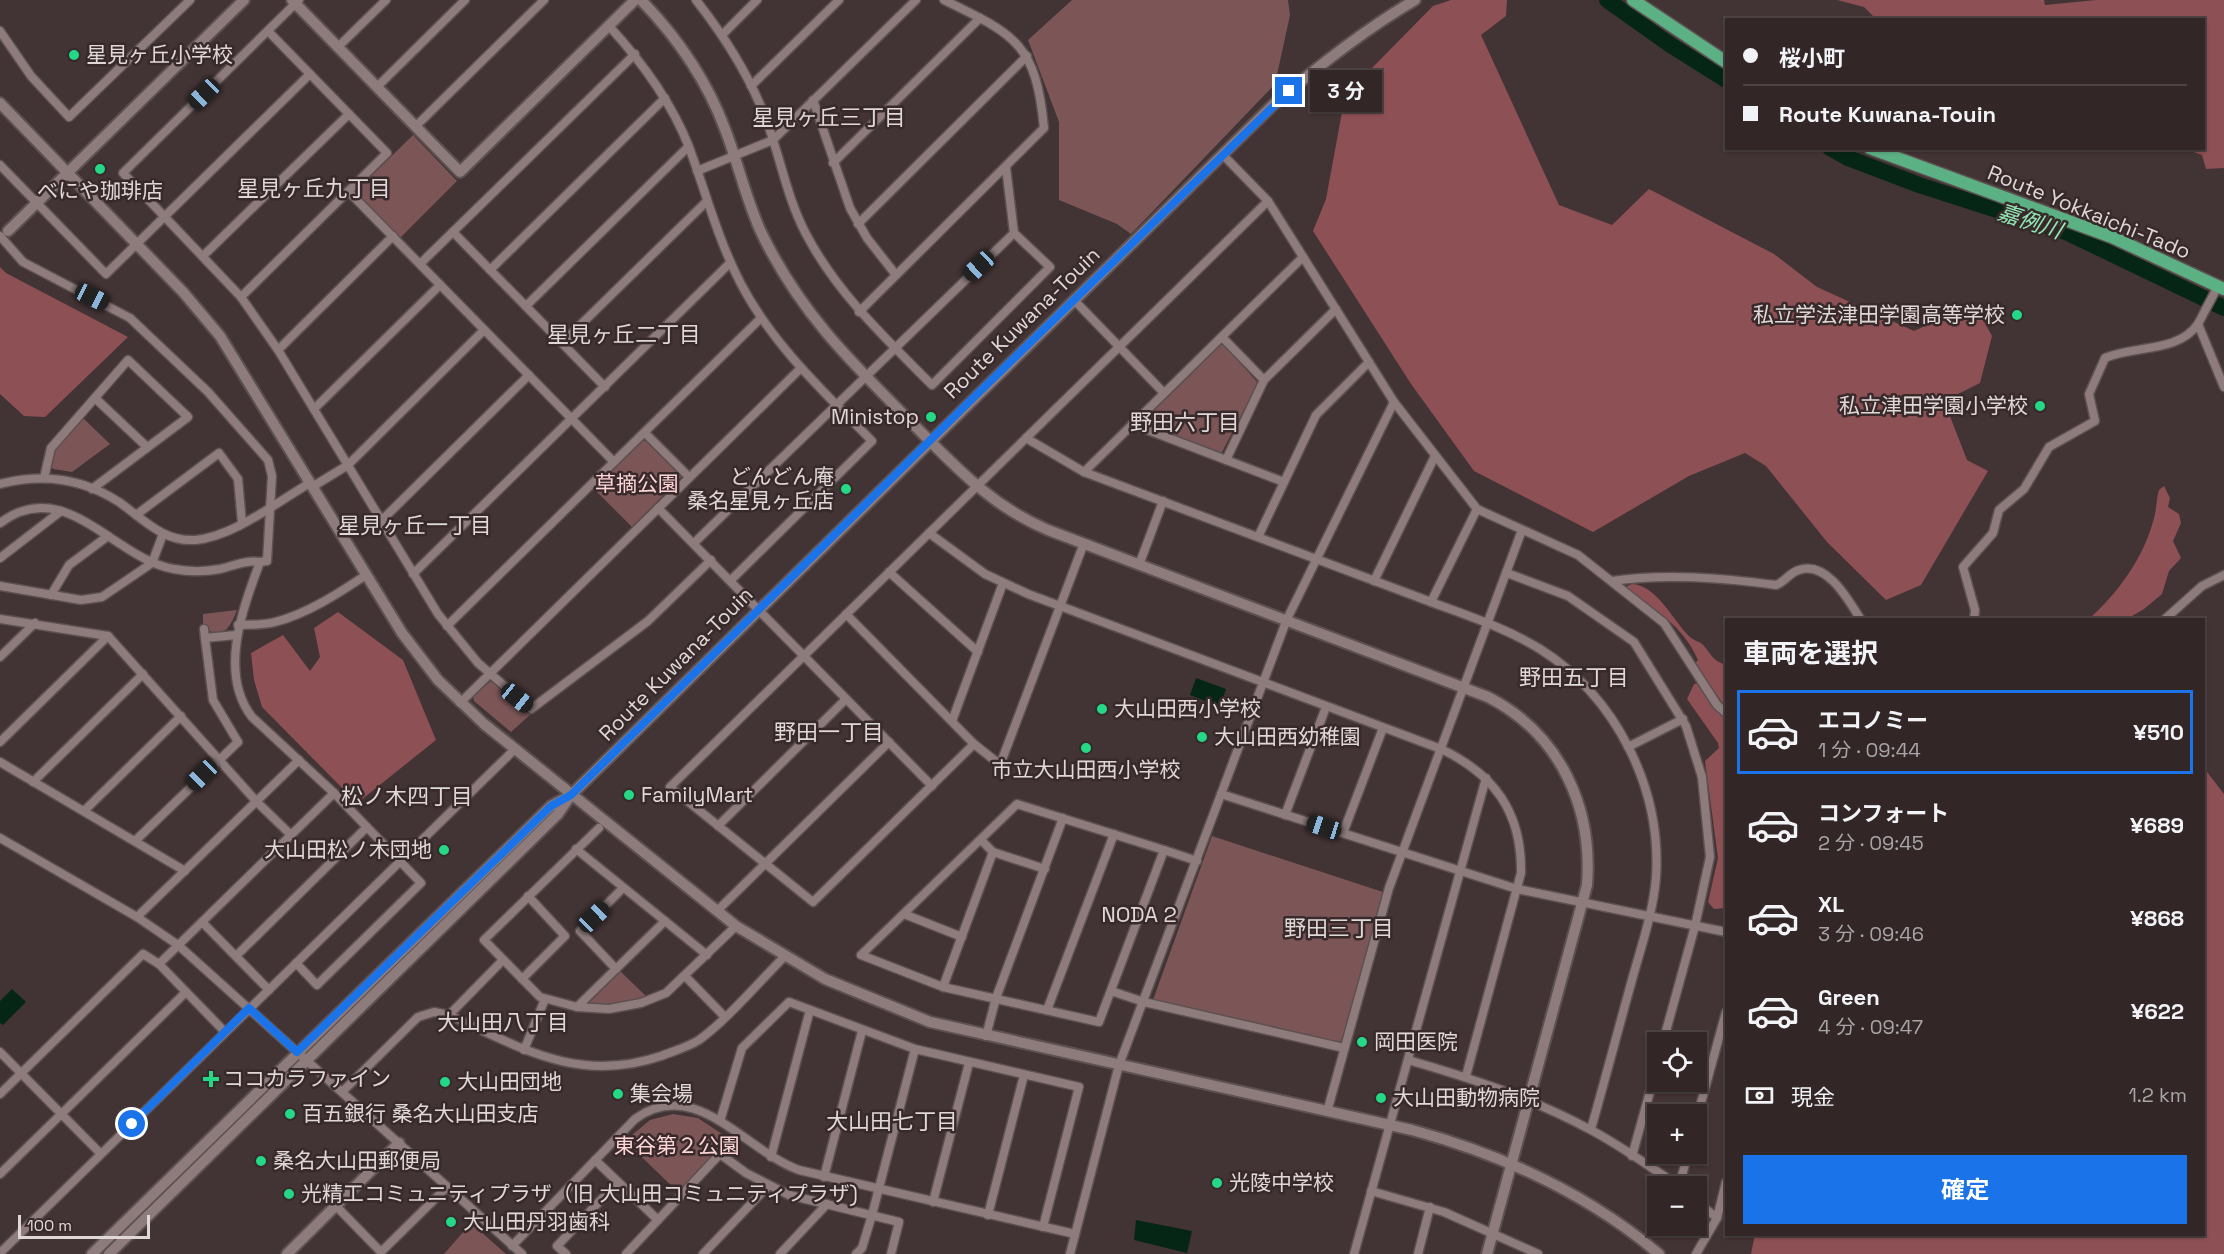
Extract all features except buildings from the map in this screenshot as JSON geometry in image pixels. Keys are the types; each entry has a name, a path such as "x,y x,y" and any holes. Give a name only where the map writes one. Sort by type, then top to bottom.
{"main road":[{"path":"1633,0 1725,61"},
{"name":"Route Yokkaichi-Tado","path":"1875,150 2112,237 2219,289"}],"street":[{"path":"0,31 25,69 69,117 190,0"},
{"path":"0,523 12,516 32,510 61,511 89,521 108,536 152,563 197,572 248,561 267,561 272,476 268,460 208,392 130,318 23,262 4,234 244,0"},
{"path":"338,47 386,0"},
{"path":"376,87 465,0"},
{"path":"416,126 544,0"},
{"path":"635,0 460,172 295,1 268,31 123,173 204,255 241,297 278,350 413,574 447,626 489,674 531,709 648,621 711,560"},
{"path":"641,0 671,34 702,80 725,128 760,230 782,272 814,320 866,377 976,487 1014,514 1084,543 1463,686 1497,701 1516,714 1545,742 1566,771 1580,804 1587,834 1588,872 1584,903 1487,1254"},
{"path":"696,0 722,35 751,86 773,140 788,193 820,260 859,312 932,385 1050,267 1014,233 1006,167"},
{"path":"722,35 757,0"},
{"path":"751,86 839,0"},
{"path":"697,171 773,140 916,0"},
{"path":"859,312 1044,128 1041,90 1027,56 1009,35 944,0"},
{"name":"Route Kuwana-Touin","path":"109,1254 558,814 571,795 758,609 1273,105 1322,63 1383,19 1415,0"},
{"path":"833,163 981,18"},
{"path":"609,26 635,54 665,98 688,147 730,263 761,318 801,368 872,441 730,580"},
{"path":"241,297 387,153 268,31"},
{"path":"420,264 635,54"},
{"path":"858,224 1027,56"},
{"path":"0,165 106,274 310,74"},
{"path":"490,270 665,98"},
{"path":"813,100 833,163 858,224 896,275"},
{"path":"0,103 201,312 220,336 366,575 420,658 460,703 571,795 736,926 784,957 869,999 930,1022 1390,1126 1458,1144 1512,1164 1611,1219 1659,1254"},
{"path":"204,255 349,114"},
{"path":"526,306 688,147"},
{"path":"1223,155 1268,201 1394,402 1477,509 1578,555 1664,623 1717,705 1725,712"},
{"path":"349,192 614,462"},
{"path":"974,744 813,902 670,787 1268,201"},
{"path":"562,343 706,202"},
{"path":"453,232 605,387"},
{"path":"694,543 1014,233"},
{"path":"278,350 393,236"},
{"path":"1084,472 1303,257"},
{"path":"413,574 730,263"},
{"path":"314,409 440,285"},
{"path":"1974,618 1975,610 1964,567 1993,533 1999,510 2024,489 2049,447 2095,421 2089,394 2105,358 2178,341 2192,333 2219,289"},
{"path":"1074,300 1164,393"},
{"path":"1226,460 1264,380 1336,309"},
{"path":"447,626 761,318"},
{"path":"2198,324 2224,387"},
{"path":"0,484 23,479 44,478 74,481 136,515 163,534 195,540 218,535 348,465 484,330"},
{"path":"1222,337 1264,380"},
{"path":"44,478 51,448 128,360 188,417 92,489"},
{"path":"1258,537 1316,415 1369,362"},
{"path":"460,703 801,368"},
{"path":"381,520 529,375"},
{"path":"95,398 147,447"},
{"path":"1070,1254 1119,1065 1287,619 1394,402"},
{"path":"1132,424 1284,482"},
{"path":"645,433 689,477"},
{"path":"1026,438 1084,472 1488,624 1539,649 1575,676 1606,711 1628,747 1644,783 1654,833 1655,879 1650,916 1591,1130"},
{"path":"136,515 219,453 238,480 242,523"},
{"path":"1374,581 1436,456"},
{"path":"1139,565 1163,501"},
{"path":"658,508 932,786"},
{"path":"1431,602 1477,509"},
{"path":"0,558 61,511"},
{"path":"1327,1112 1401,852 1522,530"},
{"path":"929,533 986,574 1003,583 1060,607 1440,749 1472,765 1486,778 1503,799 1517,833 1521,863 1517,890 1466,1076"},
{"path":"0,586 81,600 102,597 152,563 163,534"},
{"path":"51,595 69,566 108,536"},
{"path":"846,614 974,744 1001,766 1084,543"},
{"path":"260,562 236,635 238,678 248,711 334,793 421,883 317,985 296,963"},
{"path":"1612,581 1634,578 1720,578 1776,585 1796,570 1805,568 1824,574 1851,600 1860,618"},
{"path":"889,572 978,652"},
{"path":"1507,573 1568,596 1634,642 1683,719 1702,777 1710,856 1695,926 1666,1032"},
{"path":"238,625 265,624 284,619 338,593 366,575"},
{"path":"2166,618 2202,586 2224,575"},
{"path":"952,721 1003,583"},
{"path":"0,619 108,636 256,801 291,835"},
{"path":"0,657 35,623"},
{"path":"135,841 238,741 213,700 204,634 236,635"},
{"path":"0,742 108,636"},
{"path":"33,782 143,674"},
{"path":"718,826 846,699"},
{"path":"1285,815 1326,707"},
{"path":"84,812 181,716"},
{"path":"1628,747 1683,719"},
{"path":"1343,833 1383,728"},
{"path":"717,911 889,742"},
{"path":"0,1252 515,749"},
{"path":"137,917 299,760"},
{"path":"0,762 185,871"},
{"path":"1354,1254 1486,778"},
{"path":"159,964 334,793"},
{"path":"1221,794 1517,890 1725,932"},
{"name":"Route Kuwana-Touin","path":"92,1254 551,806 571,795"},
{"path":"1164,850 1099,1022 943,987 861,955 1017,804 1114,834 1164,850 1197,861"},
{"path":"986,1036 996,998 1063,818"},
{"path":"236,956 367,827"},
{"path":"599,828 484,940 545,999 578,1007 609,1009 642,1003 666,993 736,926"},
{"path":"1047,1010 1114,834"},
{"path":"0,838 137,917 178,945 522,1254"},
{"path":"981,840 993,852 1045,869"},
{"path":"576,849 707,955"},
{"path":"943,987 993,852"},
{"path":"616,969 580,931 623,888"},
{"path":"522,979 566,936 528,897"},
{"path":"904,915 962,937"},
{"path":"578,1007 665,921"},
{"path":"202,922 269,990"},
{"path":"0,1094 143,954 159,964 225,1032"},
{"path":"342,1092 418,1017 434,1012 448,1015 524,1050 552,1059 589,1065 634,1063 686,1047 699,1040 784,957"},
{"path":"448,1015 503,960"},
{"path":"684,976 724,1016"},
{"path":"1111,991 1144,1002 1344,1048"},
{"path":"0,1174 186,992"},
{"path":"524,1050 545,999"},
{"path":"720,1121 742,1048 789,1002 915,1049 1079,1087 1043,1227"},
{"path":"771,1157 810,1010"},
{"path":"1701,1104 1725,1016"},
{"path":"824,1177 862,1031"},
{"path":"856,1254 862,1248 872,1215 915,1049"},
{"path":"0,1052 101,1154"},
{"path":"1408,1060 1466,1076 1529,1099 1591,1130 1663,1176"},
{"path":"933,1202 969,1063"},
{"path":"988,1215 1024,1075"},
{"path":"1632,1156 1650,1092"},
{"path":"513,1246 635,1119 654,1108 673,1105 703,1110 771,1157 791,1167 878,1190 1075,1234"},
{"path":"287,1254 399,1143"},
{"path":"626,1254 720,1154 768,1186 789,1195 899,1222 891,1254"},
{"path":"595,1160 658,1220"},
{"path":"566,1254 557,1246 618,1182"},
{"path":"336,1206 381,1252 447,1186"},
{"path":"703,1254 768,1186"},
{"path":"1696,1254 1717,1218 1725,1186"},
{"path":"1371,1191 1430,1207 1493,1231 1539,1254"},
{"path":"780,1254 827,1204"},
{"path":"1418,1254 1430,1207"},
{"path":"1707,1210 1717,1218"}],"green space":[{"path":"1072,0 1288,0 1290,15 1275,84 1131,234 1117,224 1059,200 1059,122 1028,40"},
{"path":"413,135 457,181 400,238 357,193 357,190"},
{"path":"1219,345 1224,345 1258,383 1221,454 1144,424 1142,421"},
{"path":"83,418 110,444 72,472 53,469 50,462 54,449"},
{"name":"草摘公園","path":"642,441 646,441 682,476 632,527 594,489"},
{"path":"237,610 227,629 219,633 208,630 207,625 203,625 203,614"},
{"path":"491,681 531,714 511,732 474,701 473,696"},
{"path":"1212,836 1383,892 1342,1041 1338,1042 1153,1000"},
{"path":"620,971 647,997 621,1005 586,1006"},
{"name":"東谷第２公園","path":"673,1114 698,1118 728,1138 679,1193 625,1141 650,1120"},
{"path":"471,1223 506,1254 444,1254"}],"shaded area":[{"path":"1451,0 1507,0 1506,16 1481,35 1559,205 1612,225 1649,189 1774,254 1817,287 1914,331 1974,303 1992,336 1980,383 1944,401 1967,460 1988,471 1921,585 1886,600 1827,542 1766,466 1745,453 1689,476 1593,532 1474,471 1411,384 1313,231 1326,199 1342,112 1370,70 1433,6"},
{"path":"1837,0 2044,0 2045,5 2096,0 2224,0 2224,168 2206,169 2202,155 2188,150 2205,150 2205,18 1875,18 1864,7"},
{"path":"0,267 6,273 128,337 45,417 24,416 0,394"},
{"path":"2164,486 2170,498 2168,507 2179,514 2181,523 2173,541 2181,558 2169,571 2162,594 2129,618 2090,618 2120,585 2137,560 2150,532 2159,490"},
{"path":"1632,584 1649,590 1690,637 1702,644 1714,659 1725,665 1725,707 1695,663 1698,660 1684,637 1667,619 1625,587"},
{"path":"338,612 403,660 436,740 361,800 347,793 262,707 254,680 251,653 283,635 310,671 320,657 314,628"},
{"path":"1196,678 1226,689 1220,707 1190,695"},
{"path":"1698,683 1725,716 1725,908 1714,909 1708,902 1718,858 1705,761 1719,748 1718,743 1687,699 1694,684"},
{"path":"2205,769 2224,794 2224,1254 1751,1254 1755,1236 2205,1236"},
{"path":"12,989 26,1002 3,1025 0,1023 0,1001"},
{"path":"1136,1220 1192,1231 1187,1253 1134,1240"}],"waterway":[{"name":"嘉例川","path":"1607,0 1669,44 1725,79"},
{"name":"嘉例川","path":"1834,150 1848,158 1919,185 2068,233 2224,308"}],"place":[{"name":"星見ヶ丘小学校","path":"74,55"},
{"name":"べにや珈琲店","path":"100,169"},
{"name":"私立学法津田学園高等学校","path":"2017,315"},
{"name":"私立津田学園小学校","path":"2040,406"},
{"name":"Ministop","path":"931,417"},
{"name":"どんどん庵 桑名星見ヶ丘店","path":"846,489"},
{"name":"大山田西小学校","path":"1102,709"},
{"name":"大山田西幼稚園","path":"1202,737"},
{"name":"市立大山田西小学校","path":"1086,748"},
{"name":"FamilyMart","path":"629,795"},
{"name":"大山田松ノ木団地","path":"444,850"},
{"name":"岡田医院","path":"1362,1042"},
{"name":"ココカラファイン","path":"211,1079"},
{"name":"大山田団地","path":"445,1082"},
{"name":"集会場","path":"618,1094"},
{"name":"大山田動物病院","path":"1381,1098"},
{"name":"百五銀行 桑名大山田支店","path":"290,1114"},
{"name":"桑名大山田郵便局","path":"261,1161"},
{"name":"光陵中学校","path":"1217,1183"},
{"name":"光精工コミュニティプラザ（旧 大山田コミュニティプラザ)","path":"289,1194"},
{"name":"大山田丹羽歯科","path":"451,1222"}],"district":[{"name":"星見ヶ丘三丁目","path":"829,117"},
{"name":"星見ヶ丘九丁目","path":"314,188"},
{"name":"星見ヶ丘二丁目","path":"624,334"},
{"name":"野田六丁目","path":"1185,422"},
{"name":"星見ヶ丘一丁目","path":"415,525"},
{"name":"野田五丁目","path":"1574,677"},
{"name":"野田一丁目","path":"829,732"},
{"name":"松ノ木四丁目","path":"407,796"},
{"name":"NODA 2","path":"1139,914"},
{"name":"野田三丁目","path":"1339,928"},
{"name":"大山田八丁目","path":"503,1022"},
{"name":"大山田七丁目","path":"892,1121"}],"route":[{"path":"132,1124 249,1008 297,1052 551,806 571,795 970,401 1289,91"}]}
